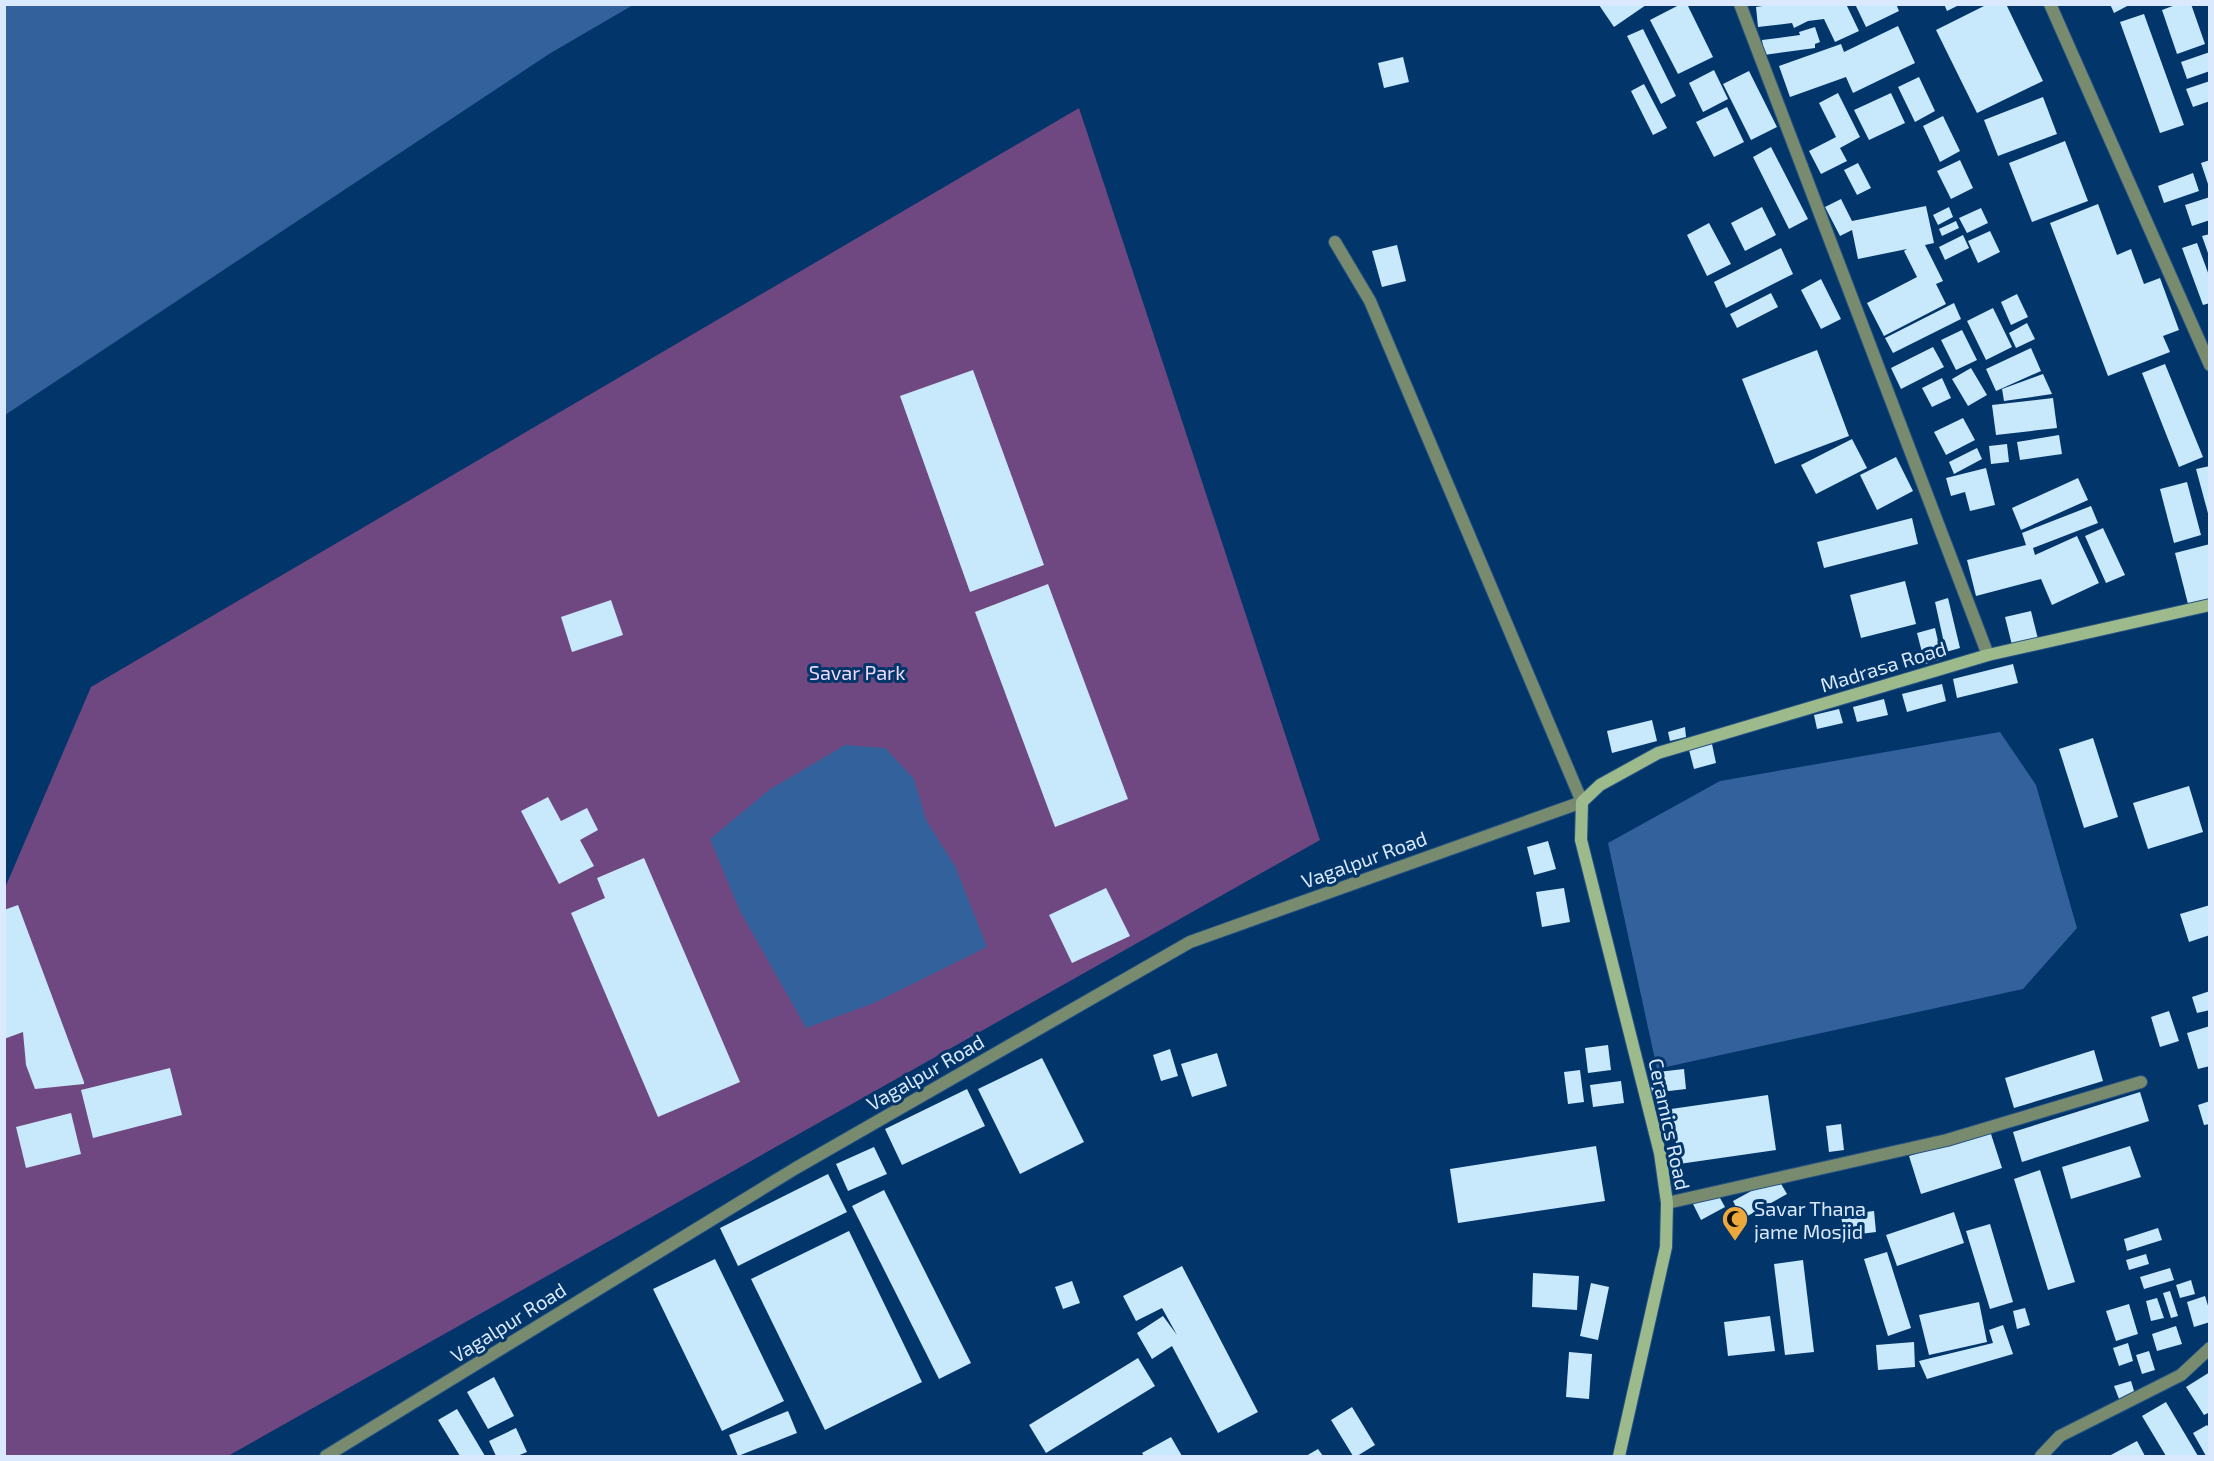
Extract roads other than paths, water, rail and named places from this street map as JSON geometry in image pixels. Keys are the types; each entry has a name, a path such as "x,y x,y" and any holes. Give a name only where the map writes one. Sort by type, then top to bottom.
{"street":[{"path":"1740,4 1988,655"},
{"path":"2050,4 2210,365"},
{"path":"1335,242 1370,301 1582,802"},
{"name":"Madrasa Road","path":"1582,802 1600,785 1658,753 1988,655 2210,605"},
{"name":"Ceramics Road","path":"1582,802 1581,840 1660,1153 1667,1203 1666,1247 1620,1456"},
{"name":"Vagalpur Road","path":"326,1456 796,1168 1190,942 1582,802"},
{"path":"1667,1203 1947,1140 2141,1082"},
{"path":"2041,1456 2060,1436 2181,1375 2210,1348"}],"water":[{"path":"5,4 633,5 549,54 5,415"},
{"path":"2000,732 2036,785 2077,928 2023,989 1657,1069 1608,843 1720,781"},
{"path":"845,745 885,748 914,779 926,820 955,866 987,947 874,1003 806,1028 740,911 710,839 769,790"}],"place":[{"name":"Savar Thana jame Mosjid","path":"1735,1242"}],"park label":[{"name":"Savar Park","path":"857,672"}]}
